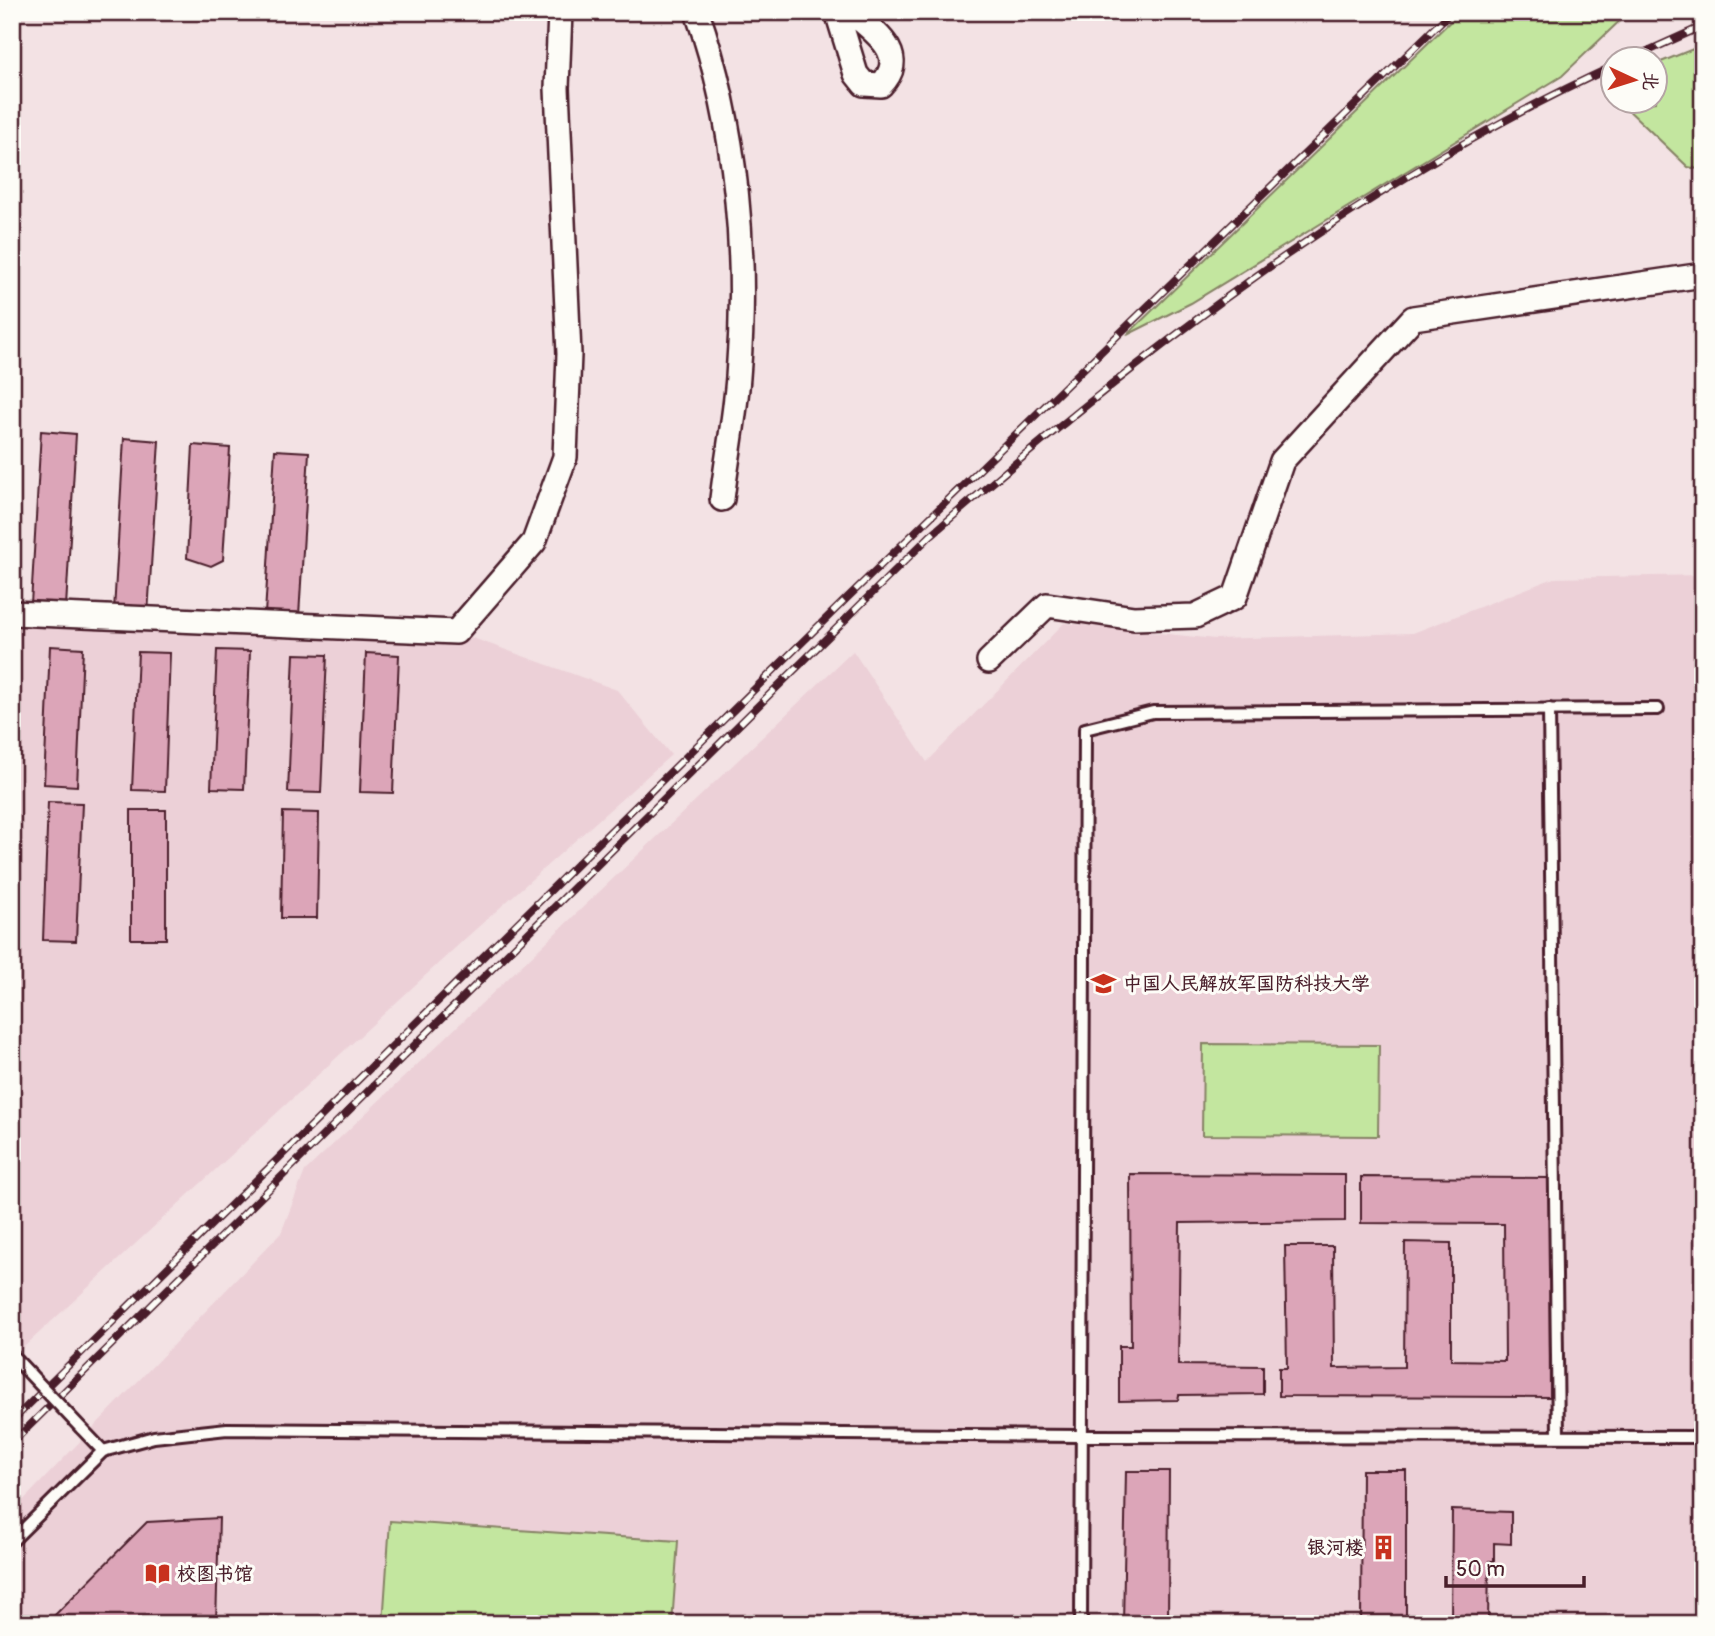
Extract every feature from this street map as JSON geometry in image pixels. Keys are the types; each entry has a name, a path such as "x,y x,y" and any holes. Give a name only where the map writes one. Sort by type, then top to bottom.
{"street":[{"path":"12,613 456,632 534,542 565,457 569,354 557,88 560,12"},
{"path":"697,12 709,44 730,146 740,263 738,376 722,499"},
{"path":"837,12 856,74 864,84 881,85 892,74 894,60 884,42 851,12"},
{"path":"989,661 1047,605 1134,618 1195,617 1235,597 1282,461 1413,318 1703,275"}],"lane":[{"path":"1549,709 1558,1436"},
{"path":"1081,1624 1085,729 1153,712 1658,709"},
{"path":"12,1355 103,1451"},
{"path":"12,1541 103,1451 154,1437 227,1429 1081,1436 1703,1437"}],"shaded area":[{"name":"中国人民解放军国防科技大学","path":"1703,575 1703,1624 12,1624 12,1512 281,1233 305,1171 853,651 927,762 1064,623 1215,639 1413,633 1554,578"},
{"path":"12,613 456,632 617,690 671,755 467,937 12,1358"}],"green space":[{"path":"1460,12 1629,12 1562,76 1191,303 1127,335"},
{"path":"1703,45 1703,170 1688,167 1635,116 1670,116 1670,58"},
{"path":"1203,1044 1379,1045 1378,1136 1202,1135"},
{"path":"390,1521 678,1541 672,1624 383,1624"}],"building":[{"path":"41,431 76,434 66,607 31,604"},
{"path":"124,438 159,441 148,614 114,611"},
{"path":"193,445 230,448 223,560 211,566 187,558"},
{"path":"275,450 309,452 299,616 265,614"},
{"path":"50,646 83,648 77,786 44,784"},
{"path":"217,650 250,651 244,789 211,788"},
{"path":"138,652 170,653 165,791 132,790"},
{"path":"366,653 399,655 393,793 360,792"},
{"path":"294,654 327,655 321,793 288,792"},
{"path":"48,802 82,803 76,941 43,940"},
{"path":"131,810 166,810 166,939 131,939"},
{"path":"283,812 319,813 317,918 281,918"},
{"path":"1130,1174 1345,1175 1345,1221 1180,1223 1178,1365 1263,1366 1263,1394 1179,1395 1178,1400 1119,1401 1119,1346 1131,1346"},
{"path":"1361,1177 1549,1178 1550,1397 1279,1396 1279,1368 1287,1368 1285,1246 1333,1246 1334,1368 1404,1367 1405,1242 1451,1243 1451,1360 1505,1361 1504,1224 1361,1223"},
{"name":"银河楼","path":"1362,1470 1406,1470 1406,1624 1361,1624"},
{"path":"1126,1471 1169,1471 1168,1624 1123,1624"},
{"path":"1452,1510 1511,1512 1511,1544 1494,1543 1494,1561 1489,1561 1488,1621 1451,1621"},
{"name":"校图书馆","path":"219,1518 216,1624 46,1624 147,1522"}],"railway":[{"path":"12,1421 846,599 1451,12"},
{"path":"1659,46 1703,26"},
{"path":"12,1443 930,536 1009,468 1172,338 1341,218 1520,112 1600,73"}],"place":[{"name":"中国人民解放军国防科技大学","path":"1103,983"},
{"name":"银河楼","path":"1384,1547"},
{"name":"校图书馆","path":"157,1573"}]}
